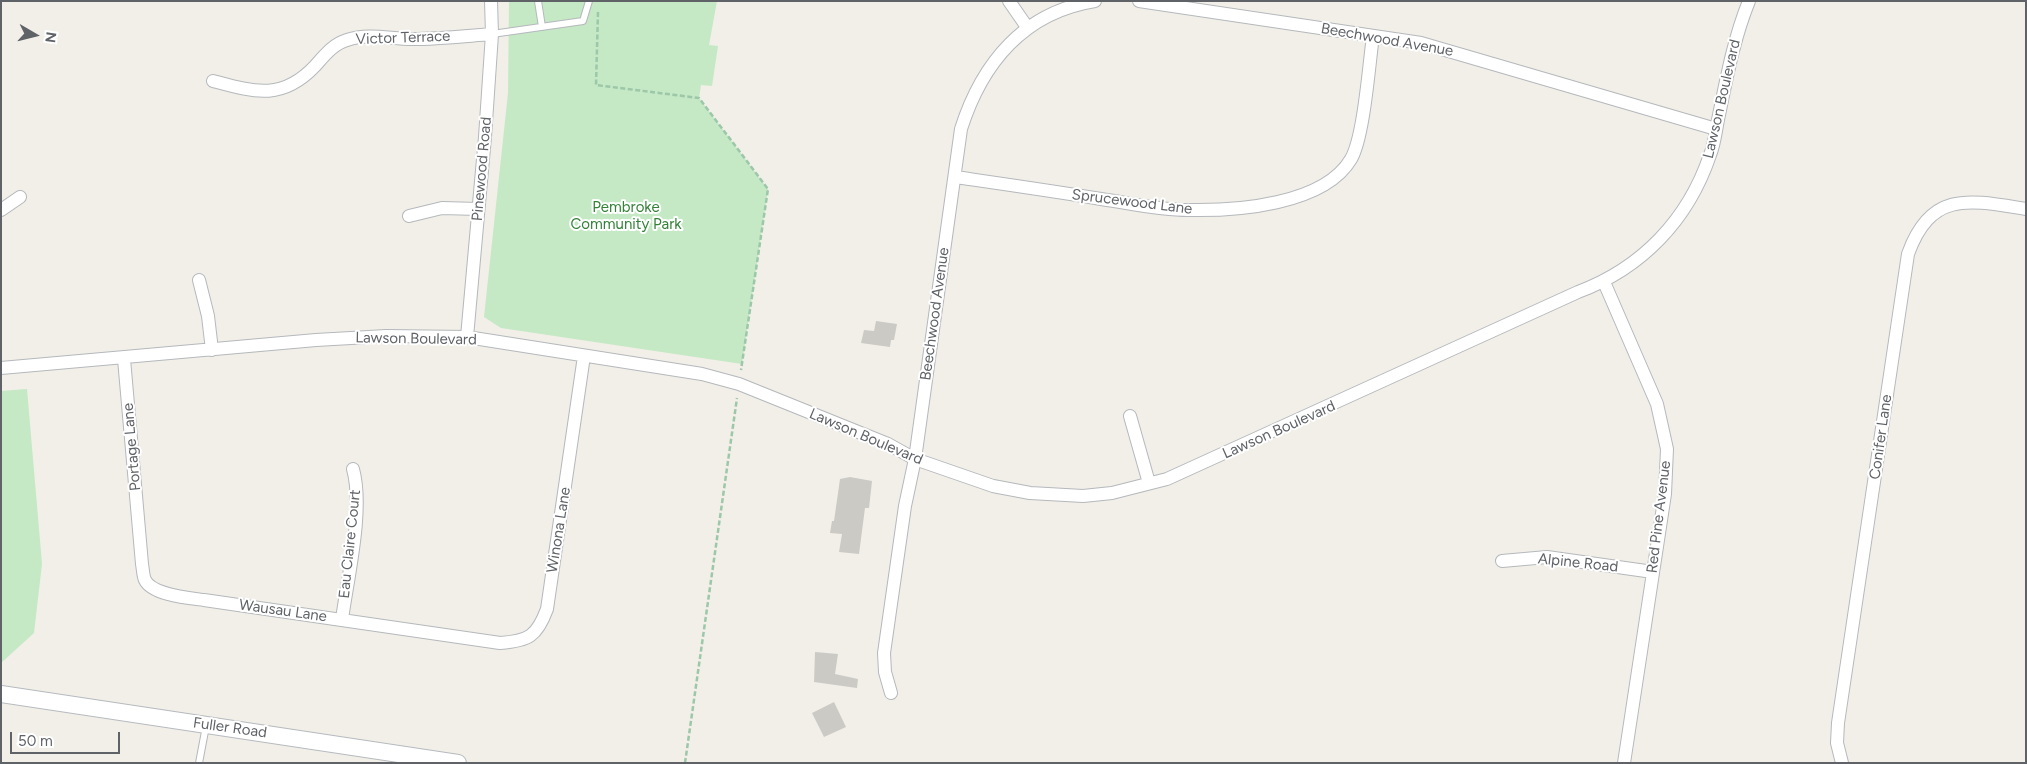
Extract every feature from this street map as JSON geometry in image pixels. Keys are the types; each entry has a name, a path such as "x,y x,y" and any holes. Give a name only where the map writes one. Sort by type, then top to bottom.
{"street":[{"name":"Pinewood Road","path":"467,337 492,34 491,1"},
{"path":"1009,1 1028,27"},
{"name":"Beechwood Avenue","path":"890,693 885,672 884,653 905,506 915,459 961,128 984,74 1008,45 1028,27 1057,12 1095,1"},
{"name":"Beechwood Avenue","path":"1139,1 1445,48 1661,115 1716,129"},
{"name":"Lawson Boulevard","path":"1,368 386,336 467,337 680,369 739,384 888,444 915,459 993,486 1030,493 1083,496 1112,493 1167,479 1230,452 1578,292 1604,282 1652,248 1675,223 1698,188 1711,154 1737,33 1749,1"},
{"name":"Victor Terrace","path":"213,81 251,91 282,89 301,80 329,51 347,40 366,36 411,39 492,34"},
{"name":"Sprucewood Lane","path":"955,177 1187,210 1234,209 1275,202 1305,193 1334,179 1345,168 1358,145 1373,36"},
{"path":"1,210 20,197"},
{"name":"Conifer Lane","path":"1842,763 1836,743 1838,723 1908,254 1921,227 1931,216 1954,204 1979,202 2026,208"},
{"path":"409,216 442,208 478,209"},
{"path":"199,280 208,316 212,350"},
{"name":"Red Pine Avenue","path":"1604,282 1657,404 1667,449 1665,494 1624,763"},
{"name":"Winona Lane","path":"469,639 500,643 522,642 536,633 541,624 547,609 584,356"},
{"name":"Portage Lane","path":"124,359 140,536"},
{"path":"1130,416 1149,483"},
{"name":"Eau Claire Court","path":"342,619 358,506 358,486 353,468"},
{"name":"Wausau Lane","path":"140,536 145,580 152,588 167,594 469,639"},
{"name":"Alpine Road","path":"1502,561 1547,556 1652,572"},
{"name":"Fuller Road","path":"1,694 458,763"}],"lane":[{"path":"538,1 542,27"},
{"path":"492,34 583,21 589,1"},
{"path":"198,763 206,724"}],"path":[{"path":"598,11 596,85 699,98 768,188 685,763"}],"green space":[{"name":"Pembroke Community Park","path":"509,1 717,1 709,45 718,46 712,86 701,85 699,98 768,189 742,364 501,328 484,317 508,93"},
{"path":"27,389 42,564 34,633 1,663 1,391"}],"building":[{"path":"876,321 897,324 894,340 891,340 890,347 861,343 864,330 874,331"},
{"path":"850,477 872,481 869,508 865,508 859,554 839,552 842,534 830,533 832,521 834,521 840,479"},
{"path":"815,652 838,654 835,674 858,679 857,688 814,682"},
{"path":"834,702 846,727 824,737 812,713"}]}
